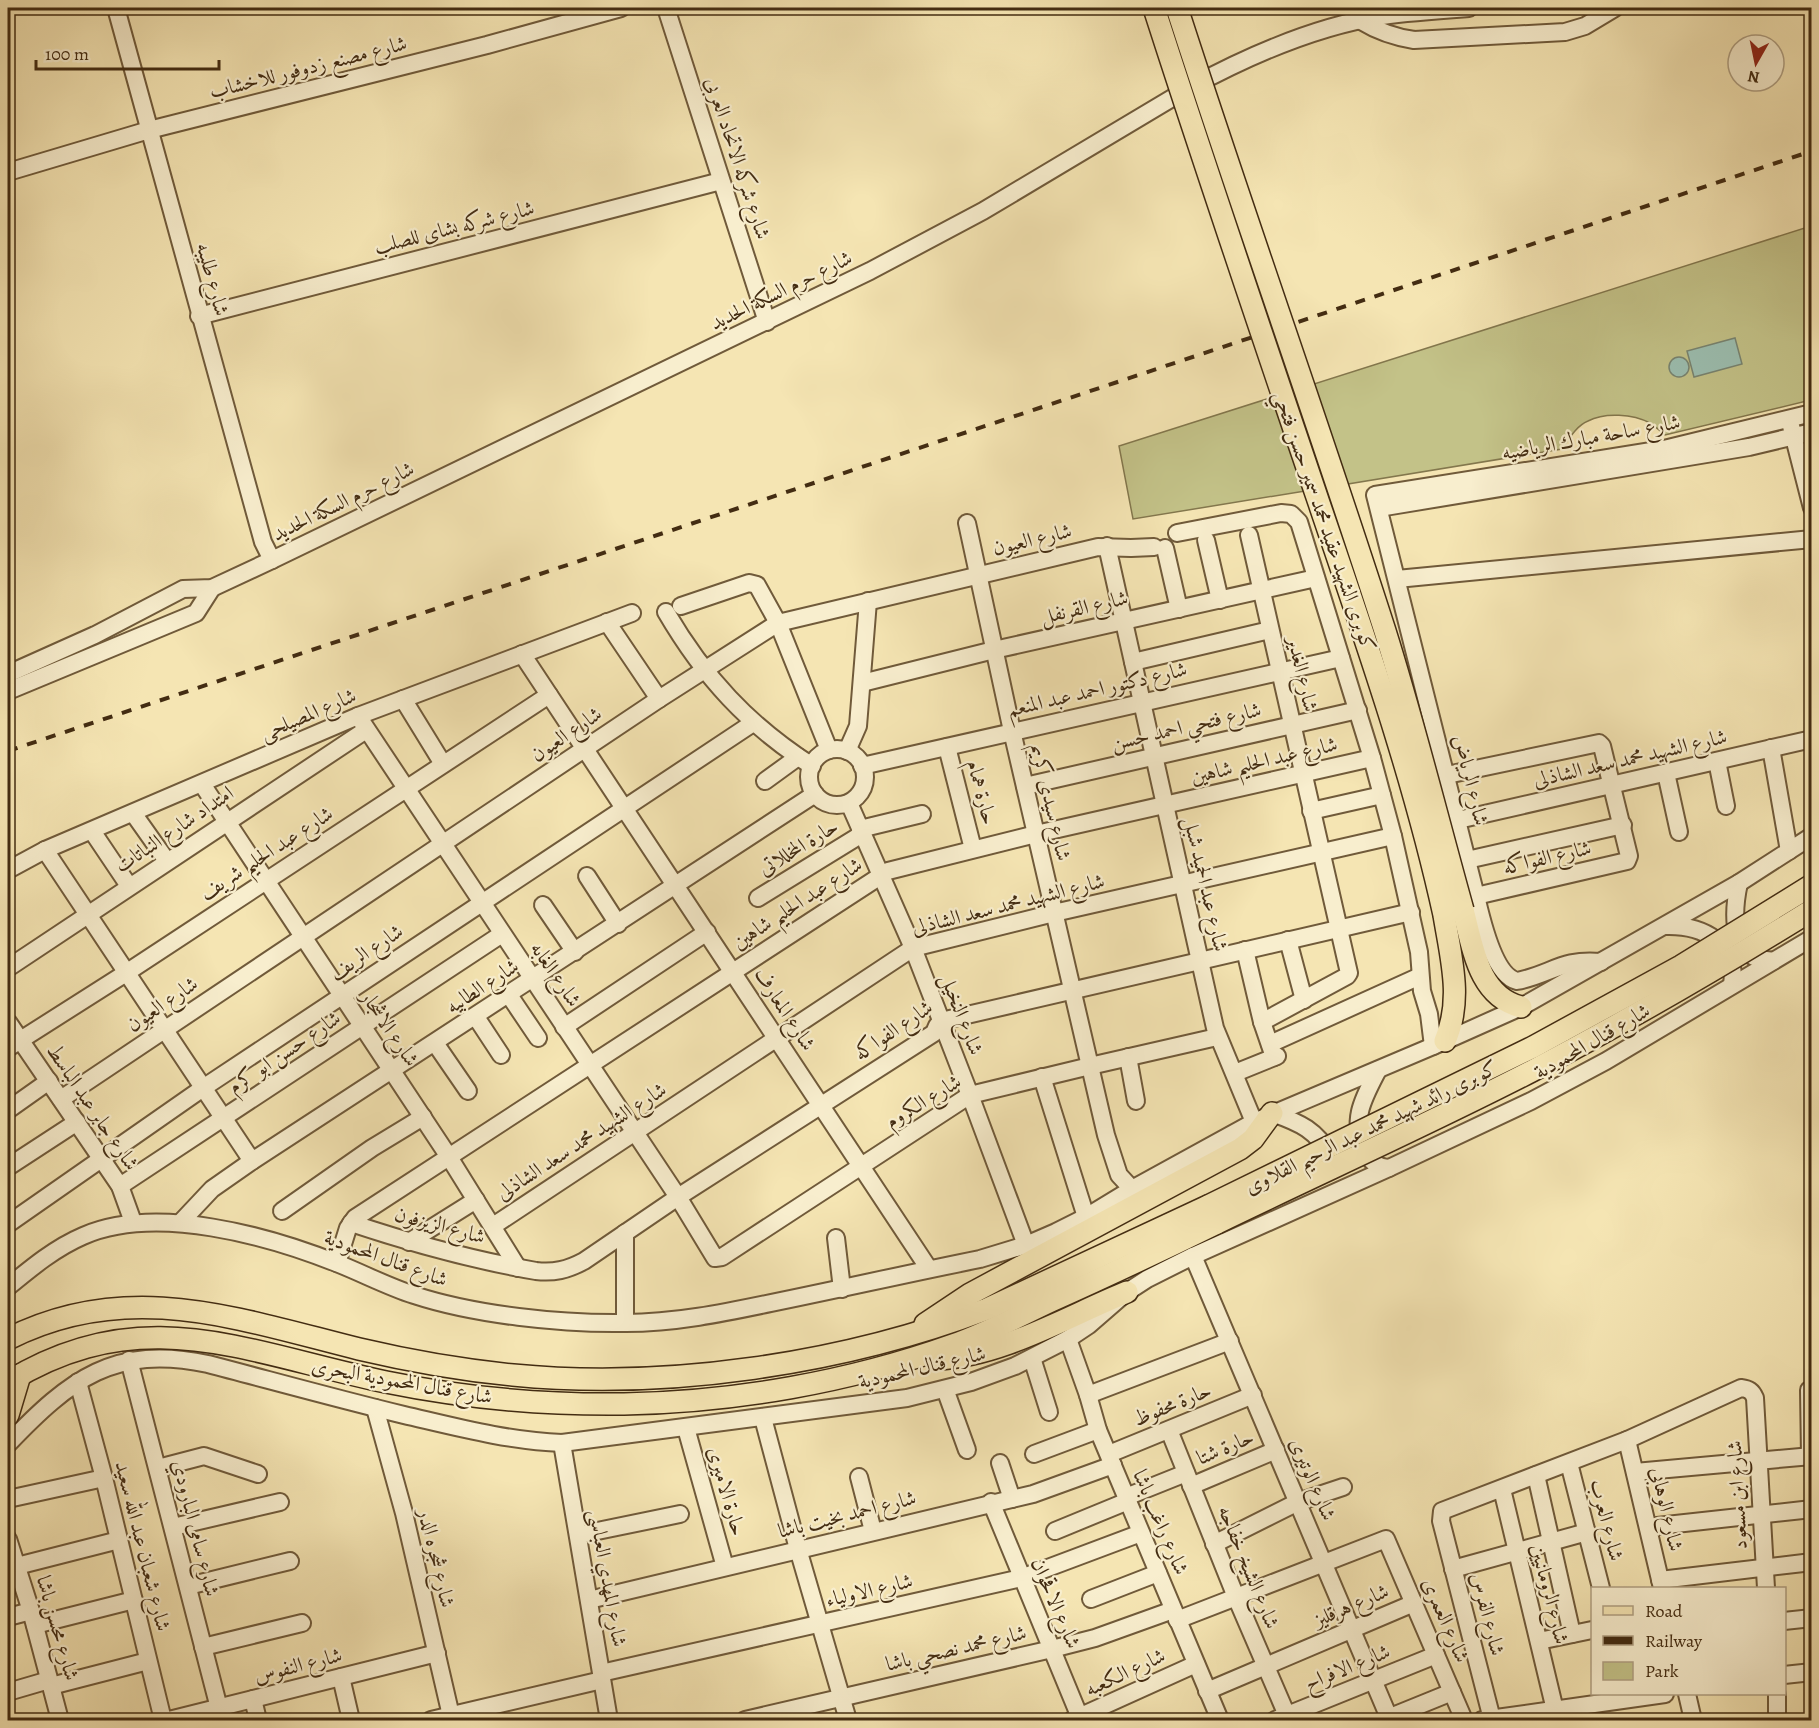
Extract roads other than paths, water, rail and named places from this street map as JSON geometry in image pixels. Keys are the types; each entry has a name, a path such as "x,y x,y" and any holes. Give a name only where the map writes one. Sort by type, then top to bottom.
{"main road":[{"name":"كوبرى الشهيد عقيد محمد سمير حسن فتحي","path":"1154,8 1204,166 1381,686 1417,805 1461,907 1453,1022 1439,1044"},
{"name":"كوبرى الشهيد عقيد محمد سمير حسن فتحي","path":"1177,8 1224,156 1388,640 1419,741 1477,961 1484,979 1503,1000 1521,1007"},
{"name":"كوبرى رائد شهيد محمد عبد الرحيم القلاوى","path":"912,1358 956,1344 998,1326 1542,1042 1681,966 1812,885"},
{"name":"كوبرى رائد شهيد محمد عبد الرحيم القلاوى","path":"913,1334 987,1309 1436,1119 1548,1062 1699,979 1812,910"},
{"path":"913,1334 970,1294 1240,1149 1253,1139 1263,1118"},
{"path":"912,1358 946,1359 978,1353 1128,1292"},
{"name":"شارع قنال المحمودية البحرى","path":"8,1339 38,1326 90,1312 143,1306 170,1307 223,1315 436,1365 512,1375 598,1379 694,1374 765,1366 864,1347 913,1334"},
{"name":"شارع قنال المحمودية البحرى","path":"14,1379 38,1365 74,1350 103,1343 161,1336 220,1343 340,1372 434,1391 530,1402 626,1404 704,1399 771,1390 838,1377 912,1358"},
{"path":"8,1415 14,1379"}],"street":[{"name":"شارع طليبه","path":"116,8 199,316 263,542 272,560"},
{"name":"شارع مصنع زدوفور للاخشاب","path":"8,172 149,130 475,48 621,8"},
{"name":"شارع شركه الاتحاد العربى","path":"666,8 767,322"},
{"name":"شارع حرم السكة الحديد","path":"8,674 95,635 183,589 212,588 272,560 870,271 983,211 1218,72 1288,42 1380,16 1468,8"},
{"path":"1361,21 1377,31 1414,40 1534,35 1565,32 1585,26 1615,8"},
{"name":"شارع شركه بشاى للصلب","path":"199,316 721,181"},
{"path":"1790,419 1811,508"},
{"name":"شارع ساحة مبارك الرياضيه","path":"1377,502 1664,449 1790,419 1811,422"},
{"name":"شارع ساحة مبارك الرياضيه","path":"1377,502 1749,447 1794,436 1811,422"},
{"name":"شارع الرياض","path":"1377,502 1467,860 1461,907 1490,944 1509,978 1520,980 1568,963 1583,961 1601,963"},
{"path":"1177,533 1281,513 1291,514 1299,522 1358,710 1393,836 1419,952 1420,976 1439,1044"},
{"name":"شارع سيدى كريم","path":"967,523 1071,991 1111,1154 1119,1175 1132,1189"},
{"name":"شارع الغدير","path":"1249,535 1348,974 1304,1000"},
{"path":"1397,579 1812,539"},
{"path":"1206,540 1220,600"},
{"name":"شارع العيون","path":"61,1099 659,699 778,623 978,574 1107,546 1159,547 1179,609"},
{"name":"شارع عبد الحميد شبل","path":"1107,546 1218,1037 1235,1073 1263,1118"},
{"name":"شارع القرنفل","path":"862,683 994,650 1316,578"},
{"path":"765,781 805,761 816,759 829,750 838,749 854,755 865,772 863,787 855,799 834,805 820,799 815,794 809,780 805,761 753,723 704,670 674,609 749,583 757,585 778,623 829,750"},
{"path":"8,691 196,613 212,588"},
{"path":"847,752 858,726 868,601"},
{"name":"شارع المصيلحى","path":"8,870 45,850 202,784 362,723 404,699 632,612"},
{"path":"607,622 659,699"},
{"path":"1133,662 1270,630"},
{"name":"شارع المعارف","path":"522,654 929,1269"},
{"name":"شارع دكتور احمد عبد المنعم","path":"862,766 1341,658"},
{"name":"شارع عبد الحليم شريف","path":"14,1044 549,695"},
{"path":"404,699 443,764"},
{"name":"شارع فتحي احمد حسن","path":"1025,786 1358,710"},
{"name":"شارع الغابه","path":"362,723 678,1197 715,1258"},
{"name":"امتداد شارع النباتات","path":"8,968 226,821 362,723"},
{"name":"شارع الريف","path":"8,1224 203,1088 753,723"},
{"name":"شارع الشهيد محمد سعد الشاذلى","path":"1458,820 1812,739"},
{"path":"1447,776 1598,743 1602,746 1623,825 1467,860"},
{"name":"حارة همام","path":"947,747 973,849"},
{"path":"1771,748 1789,851"},
{"name":"شارع عبد الحليم شاهين","path":"351,1222 733,971 896,868 1372,758"},
{"path":"1717,761 1726,806"},
{"path":"1666,773 1679,832"},
{"name":"شارع الاشجار","path":"202,784 423,1117 518,1268"},
{"name":"شارع الطابيه","path":"180,1223 212,1189 252,1161 815,794"},
{"path":"1311,811 1382,795"},
{"name":"شارع النخيل","path":"849,802 913,948 1026,1245"},
{"path":"133,813 167,861"},
{"name":"حارة المخللاتى","path":"758,897 861,832 922,814"},
{"name":"شارع الفواكه","path":"1461,907 1627,861 1629,856 1623,825"},
{"path":"92,831 129,886"},
{"name":"شارع الشهيد محمد سعد الشاذلى","path":"493,1226 913,948 1054,913 1393,836"},
{"name":"شارع قنال المحمودية","path":"8,1287 61,1247 100,1230 133,1222 180,1223 260,1239 337,1263 411,1294 450,1305 527,1317 625,1323 693,1318 980,1259 1026,1245 1086,1217 1132,1189 1263,1118 1521,1007 1666,926 1812,836"},
{"path":"45,850 252,1161"},
{"path":"587,876 618,924"},
{"path":"1738,883 1734,914 1740,940 1749,954 1758,959 1773,961"},
{"path":"543,905 574,952"},
{"name":"شارع الفواكه","path":"518,1268 548,1272 567,1270 584,1261 678,1197 934,1033 941,1021 1410,912"},
{"path":"1666,926 1693,928 1717,941 1732,963 1732,985"},
{"path":"564,1027 707,932"},
{"name":"شارع حسن ابو كرم","path":"120,1186 502,934"},
{"name":"شارع قنال المحمودية","path":"8,1444 43,1410 78,1382 102,1368 129,1360 165,1358 194,1361 375,1408 505,1437 562,1443 869,1404 945,1389 997,1373 1032,1358 1068,1339 1148,1279 1193,1256 1389,1168 1541,1096 1606,1061 1812,938"},
{"path":"1262,1022 1304,1000 1288,940"},
{"path":"1245,950 1262,1022 1274,1052"},
{"path":"1235,1073 1420,976"},
{"path":"509,995 538,1038"},
{"path":"476,1017 501,1055"},
{"name":"شارع جابر عبد الباسط","path":"8,1022 14,1044 49,1081 120,1186 133,1222"},
{"name":"شارع الكروم","path":"715,1258 722,1257 970,1095 1218,1037"},
{"path":"435,1043 468,1090"},
{"path":"1128,1057 1136,1101"},
{"path":"1378,1070 1362,1103 1358,1130 1371,1161 1380,1167 1389,1168"},
{"path":"1042,1077 1086,1217"},
{"path":"8,1110 49,1081"},
{"path":"282,1211 372,1148 423,1117"},
{"path":"1263,1118 1305,1126 1323,1141 1333,1158 1336,1170 1335,1183 1329,1194"},
{"path":"8,1167 77,1122"},
{"path":"409,1242 476,1200"},
{"path":"337,1263 351,1222"},
{"name":"شارع الزيزفون","path":"351,1222 409,1242 518,1268"},
{"path":"625,1233 625,1323"},
{"path":"836,1238 842,1289"},
{"name":"شارع الوتيرى","path":"1193,1256 1374,1680 1388,1720"},
{"name":"شارع راغب باشا","path":"1068,1339 1098,1430 1220,1720"},
{"path":"1088,1395 1230,1341"},
{"path":"1032,1358 1049,1412"},
{"name":"شارع سامى البارودي","path":"129,1360 219,1708"},
{"name":"شارع شعبان عبد الله سعيد","path":"78,1382 104,1478 163,1720"},
{"name":"شارع ابن مسعود","path":"1628,1440 1741,1388 1748,1388 1753,1392 1766,1587"},
{"path":"945,1389 967,1450"},
{"path":"1635,1472 1811,1456 1809,1390"},
{"name":"حارة محفوظ","path":"1111,1460 1169,1430 1253,1395"},
{"name":"شارع شجره الدر","path":"375,1408 404,1513 452,1718"},
{"path":"763,1418 798,1550 848,1720"},
{"name":"حارة الاميرى","path":"686,1428 725,1567"},
{"path":"1034,1454 1098,1430"},
{"name":"شارع الشيخ خفاجه","path":"1169,1430 1265,1666 1284,1719"},
{"path":"1502,1489 1628,1440"},
{"name":"شارع الوهابى","path":"1628,1440 1661,1584"},
{"name":"شارع المهدي العباسى","path":"562,1443 609,1720"},
{"name":"حارة شتا","path":"1055,1531 1127,1499 1276,1450"},
{"path":"158,1468 204,1456 258,1474"},
{"name":"شارع احمد بخيت باشا","path":"589,1600 1046,1490 1111,1460"},
{"name":"شارع العرب","path":"1569,1462 1601,1587"},
{"path":"1000,1464 1012,1499"},
{"path":"1536,1475 1572,1634"},
{"path":"859,1477 873,1531"},
{"path":"8,1499 104,1478"},
{"path":"1214,1544 1298,1502 1343,1487"},
{"name":"شارع الفرس","path":"1486,1720 1441,1521 1443,1511 1502,1489"},
{"name":"شارع الرومانيين","path":"1502,1489 1539,1641 1564,1713"},
{"name":"شارع الاقحوان","path":"992,1502 1021,1578 1052,1649 1077,1720"},
{"path":"173,1527 280,1503"},
{"path":"1648,1527 1812,1509"},
{"path":"578,1535 680,1514"},
{"name":"شارع الاولياء","path":"430,1720 452,1718 602,1676 1021,1578 1141,1533"},
{"path":"1453,1569 1587,1533"},
{"name":"شارع محمد نصحي باشا","path":"745,1720 1095,1638 1236,1597 1384,1539"},
{"name":"شارع العمرى","path":"1384,1539 1387,1539 1464,1720"},
{"path":"17,1566 119,1540"},
{"name":"شارع محسن باشا","path":"9,1544 33,1618 60,1720"},
{"path":"188,1586 290,1561"},
{"path":"1661,1584 1763,1567 1812,1562"},
{"path":"1091,1599 1158,1573"},
{"path":"8,1617 33,1618 134,1600"},
{"name":"شارع هرقليز","path":"1207,1691 1414,1603"},
{"path":"1786,1621 1812,1618"},
{"path":"203,1647 303,1623"},
{"path":"1539,1641 1591,1630"},
{"name":"شارع النفوس","path":"169,1720 437,1653"},
{"name":"شارع الافراح","path":"1284,1719 1436,1655"},
{"path":"8,1692 148,1661"},
{"name":"شارع الكعبه","path":"1077,1720 1196,1664"},
{"path":"1786,1675 1812,1672"},
{"path":"341,1677 351,1720"},
{"path":"1388,1720 1452,1692"},
{"path":"1486,1720 1564,1713 1628,1696 1646,1695"},
{"path":"1687,1695 1693,1720"},
{"path":"1777,1695 1777,1720"},
{"path":"253,1700 258,1720"}],"railway":[{"path":"8,751 1812,151"}]}
